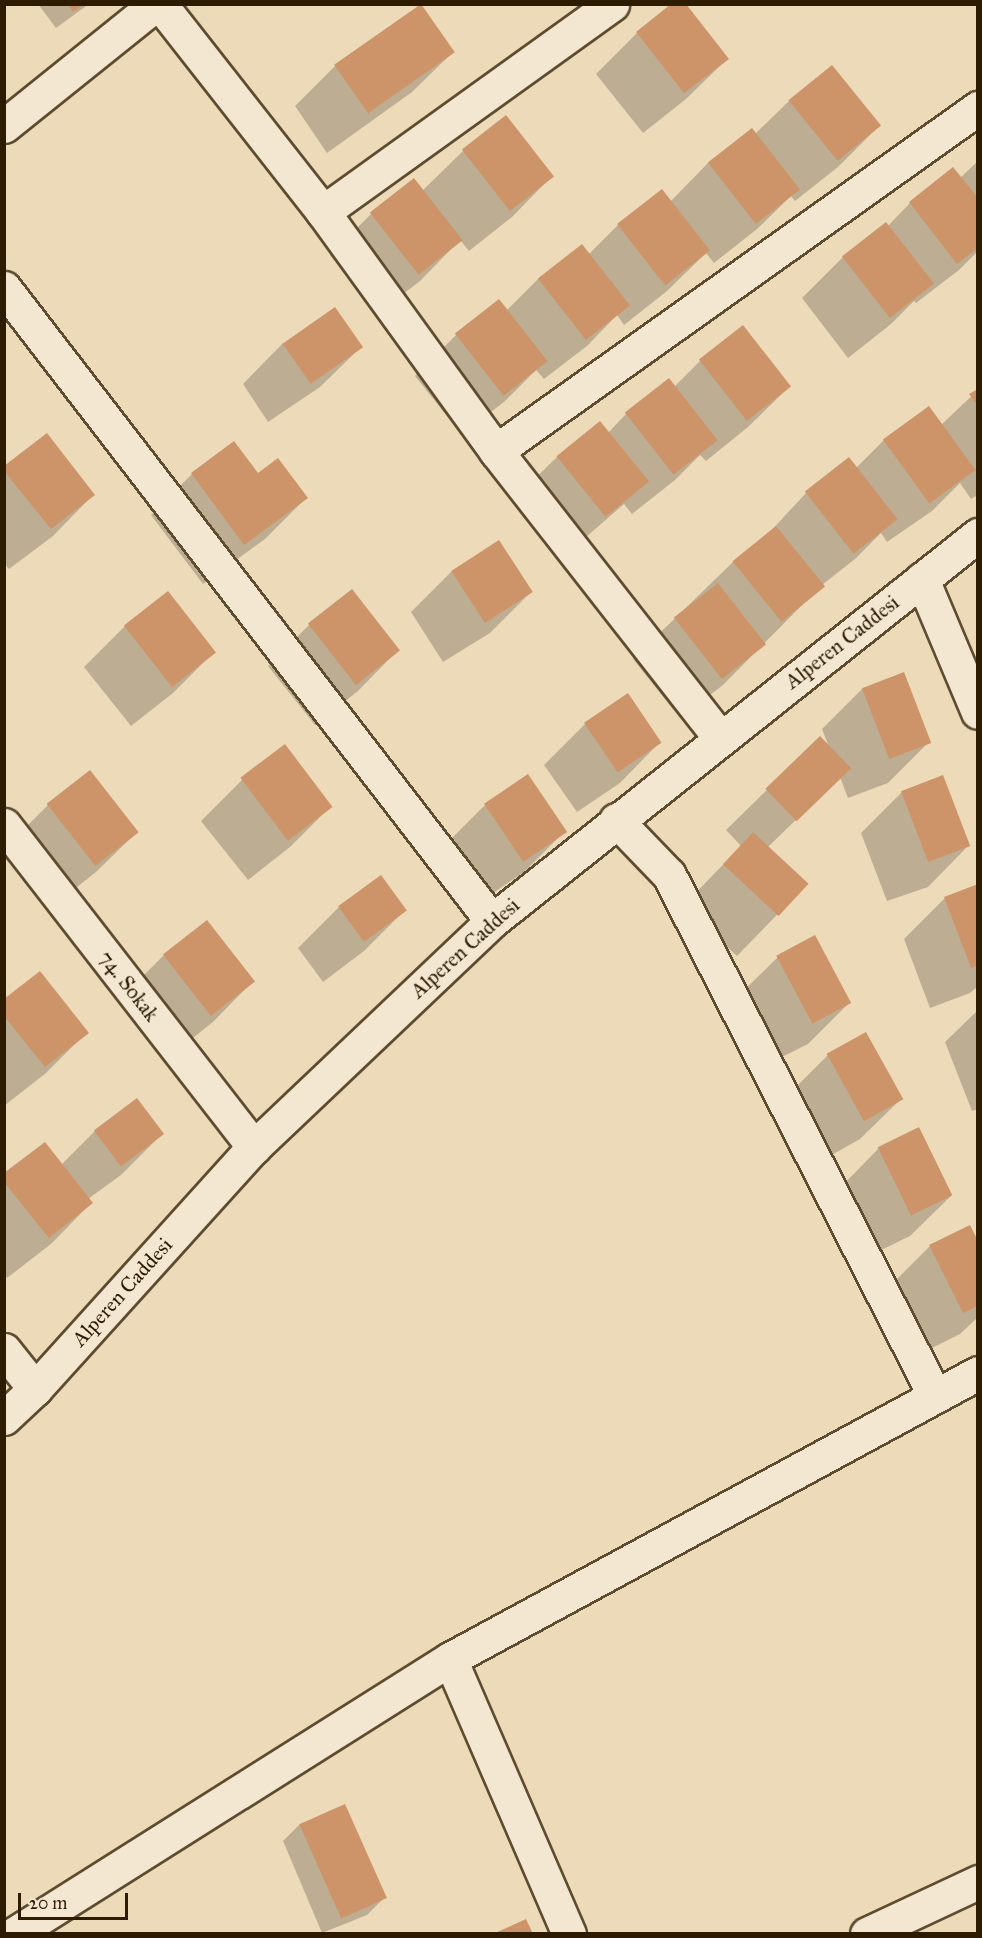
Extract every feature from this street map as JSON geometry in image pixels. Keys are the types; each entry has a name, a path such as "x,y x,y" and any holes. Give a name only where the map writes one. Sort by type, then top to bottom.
{"street":[{"path":"4,126 158,4 323,212 496,451 721,739"},
{"path":"323,212 612,4"},
{"path":"496,451 978,108"},
{"path":"4,288 492,921"},
{"name":"Alperen Caddesi","path":"4,1418 35,1389 254,1147 492,921 616,820 978,535"},
{"path":"922,579 978,712"},
{"path":"616,820 669,875 935,1396"},
{"name":"74. Sokak","path":"4,825 254,1147"},
{"path":"4,1350 35,1389"},
{"path":"14,1934 450,1659 978,1373"},
{"path":"450,1659 569,1934"},
{"path":"867,1934 978,1882"}],"building":[{"path":"68,4 84,4 73,12"},
{"path":"421,4 455,52 368,113 334,65"},
{"path":"671,4 686,4 729,59 684,93 636,32"},
{"path":"832,65 881,126 838,161 788,100"},
{"path":"506,115 554,176 510,211 462,149"},
{"path":"752,128 800,189 756,224 708,162"},
{"path":"953,167 978,198 978,248 957,264 909,202"},
{"path":"414,178 463,240 419,275 370,212"},
{"path":"662,189 710,250 665,286 617,224"},
{"path":"886,222 934,283 890,318 842,256"},
{"path":"582,244 630,305 586,340 538,278"},
{"path":"499,299 548,361 504,396 455,333"},
{"path":"335,307 363,347 311,384 283,344"},
{"path":"743,325 791,386 747,421 699,359"},
{"path":"669,378 718,440 674,475 625,412"},
{"path":"978,389 978,406 969,394"},
{"path":"929,406 975,470 929,503 883,440"},
{"path":"600,421 649,482 606,517 556,456"},
{"path":"47,433 95,495 51,529 4,471 4,466"},
{"path":"234,441 258,473 278,458 308,498 244,545 191,473"},
{"path":"849,457 898,519 854,554 805,491"},
{"path":"776,526 825,587 782,622 732,561"},
{"path":"499,540 533,592 485,623 451,571"},
{"path":"718,583 766,644 722,679 674,617"},
{"path":"352,589 400,650 356,685 308,623"},
{"path":"168,591 216,652 172,687 124,625"},
{"path":"904,672 931,743 889,759 862,688"},
{"path":"628,693 662,743 618,772 584,723"},
{"path":"820,736 851,768 797,821 765,789"},
{"path":"285,744 333,807 288,841 240,778"},
{"path":"90,770 139,832 95,866 47,804"},
{"path":"528,774 567,832 523,862 484,804"},
{"path":"943,775 970,846 928,862 901,791"},
{"path":"753,832 809,884 779,916 723,864"},
{"path":"381,875 407,911 364,942 338,906"},
{"path":"978,884 978,965 971,968 944,897"},
{"path":"207,920 255,981 211,1016 163,954"},
{"path":"815,935 851,1003 812,1024 776,956"},
{"path":"40,971 89,1033 45,1067 4,1016 4,999"},
{"path":"866,1032 903,1099 864,1121 827,1054"},
{"path":"137,1098 164,1134 121,1166 94,1130"},
{"path":"919,1127 952,1195 911,1215 878,1147"},
{"path":"45,1142 93,1203 49,1238 4,1182 4,1173"},
{"path":"970,1225 978,1241 978,1306 963,1313 929,1245"},
{"path":"345,1804 387,1898 341,1918 299,1824"},
{"path":"526,1919 533,1934 493,1934"}]}
